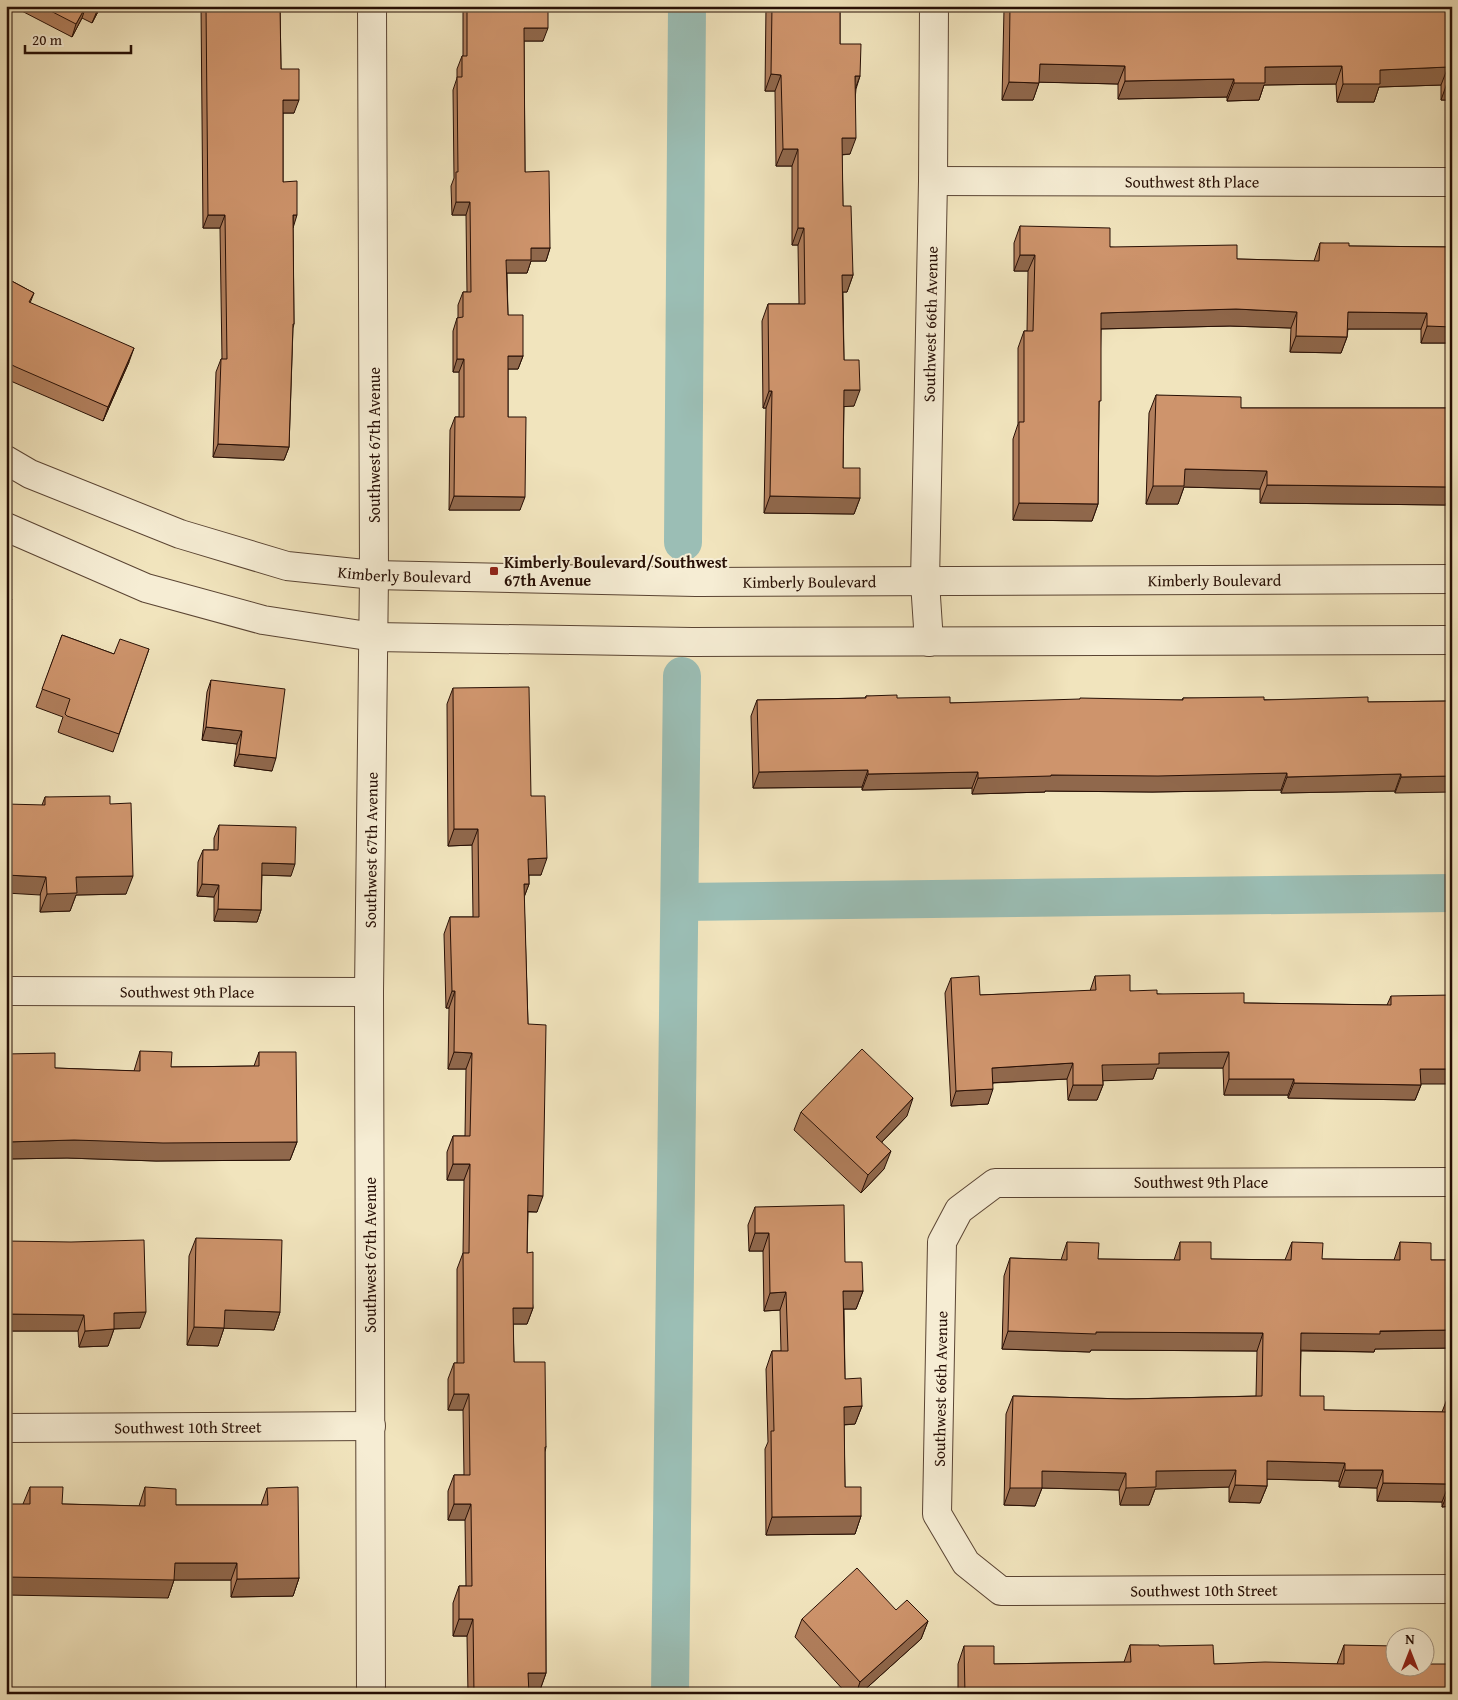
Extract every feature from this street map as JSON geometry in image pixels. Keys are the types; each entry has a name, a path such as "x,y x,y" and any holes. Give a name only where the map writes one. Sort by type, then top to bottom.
{"street":[{"name":"Southwest 67th Avenue","path":"371,1694 369,992 374,637 372,6"},
{"name":"Southwest 66th Avenue","path":"929,642 925,582 933,182 934,6"},
{"name":"Southwest 8th Place","path":"933,182 1452,182"},
{"name":"Kimberly Boulevard","path":"6,460 30,474 180,534 287,566 374,575 696,582 1452,579"},
{"path":"6,526 146,588 262,620 374,637 692,642 1452,640"},
{"name":"Southwest 9th Place","path":"6,990 369,992"},
{"name":"Southwest 9th Place","path":"959,1210 995,1183 1452,1182"},
{"name":"Southwest 66th Avenue","path":"959,1210 942,1242 937,1514 966,1564"},
{"name":"Southwest 10th Street","path":"6,1428 371,1426"},
{"name":"Southwest 10th Street","path":"966,1564 1002,1591 1452,1589"}],"building":[{"path":"41,6 86,6 76,24"},
{"path":"87,6 99,6 97,11"},
{"path":"206,6 280,6 281,69 299,69 299,100 283,100 283,182 297,181 297,215 293,215 294,324 289,447 218,444 221,359 227,359 225,215 208,215"},
{"path":"467,6 548,6 548,28 524,28 525,172 549,171 550,248 531,248 531,260 506,260 508,315 523,315 523,356 508,356 508,417 526,417 525,497 454,496 455,417 464,417 464,359 457,359 457,318 463,317 463,292 471,292 470,202 456,202 456,172 458,172 457,77 462,77 462,56 467,56"},
{"path":"772,6 840,6 840,44 861,44 860,76 855,76 856,138 842,138 843,206 851,206 853,275 842,275 844,360 859,360 860,390 844,390 843,468 860,468 860,498 770,496 772,391 769,391 768,304 805,304 804,228 798,228 798,149 783,149 781,75 771,74"},
{"path":"1010,6 1452,6 1452,83 1447,83 1448,67 1380,70 1380,84 1343,84 1342,66 1265,67 1265,83 1234,83 1234,79 1125,81 1125,66 1040,64 1039,83 1009,82"},
{"path":"1020,226 1110,228 1110,247 1237,245 1237,259 1319,261 1320,243 1349,243 1349,246 1452,247 1452,327 1427,326 1427,313 1348,312 1347,337 1296,336 1297,312 1236,309 1101,313 1098,504 1019,503 1019,422 1024,422 1024,331 1033,331 1035,255 1020,255"},
{"path":"6,278 34,293 29,302 134,348 108,407 6,362"},
{"path":"1156,395 1241,397 1241,408 1452,408 1452,487 1267,485 1267,471 1185,469 1184,486 1153,486"},
{"path":"6,597 12,599 6,614"},
{"path":"62,635 114,654 120,639 149,649 119,734 67,716 65,714 70,699 42,689"},
{"path":"211,680 285,689 276,758 239,754 242,731 206,727"},
{"path":"529,687 531,796 545,796 547,858 528,859 529,884 524,884 528,1024 546,1025 543,1196 528,1195 527,1253 533,1252 533,1308 513,1308 514,1362 545,1362 546,1673 528,1673 529,1694 474,1694 473,1619 459,1619 459,1586 472,1586 471,1504 454,1504 454,1475 470,1475 469,1394 454,1394 454,1363 464,1363 463,1253 469,1253 470,1164 453,1164 453,1136 470,1136 472,1053 454,1052 455,991 452,991 450,917 479,917 478,829 454,829 453,688"},
{"path":"897,695 897,698 950,697 950,703 1080,698 1183,700 1183,698 1264,697 1264,700 1368,697 1368,702 1452,701 1452,776 1401,777 1401,774 1287,777 1287,773 1158,776 1051,775 978,778 978,772 868,774 868,770 759,772 757,700 866,698 866,696"},
{"path":"110,796 110,804 131,803 133,876 76,877 77,893 47,894 46,877 6,875 6,804 45,805 45,797"},
{"path":"219,825 296,827 295,864 262,863 261,910 218,909 219,885 202,884 203,850 218,850"},
{"path":"1130,975 1130,991 1157,990 1157,994 1244,993 1244,1003 1391,1005 1391,996 1452,995 1452,1069 1420,1069 1421,1085 1294,1083 1294,1079 1229,1079 1229,1052 1159,1053 1159,1064 1102,1065 1103,1085 1073,1085 1073,1063 992,1068 993,1089 956,1091 951,978 979,976 980,995 1096,990 1095,976"},
{"path":"862,1049 913,1098 876,1137 891,1151 868,1175 801,1112"},
{"path":"140,1051 172,1052 171,1067 259,1066 259,1052 296,1052 297,1142 163,1143 74,1140 6,1142 6,1054 55,1053 55,1068 140,1071"},
{"path":"844,1205 845,1262 862,1262 863,1291 843,1291 845,1379 861,1378 862,1406 844,1407 845,1487 861,1487 861,1516 772,1517 771,1431 774,1431 772,1351 788,1351 786,1292 770,1293 769,1233 755,1233 755,1207"},
{"path":"196,1238 282,1240 280,1312 225,1310 224,1328 194,1327"},
{"path":"144,1240 146,1312 114,1313 114,1329 85,1331 84,1315 6,1314 6,1241"},
{"path":"1067,1242 1099,1243 1098,1259 1180,1260 1180,1242 1211,1242 1211,1259 1291,1260 1292,1242 1323,1243 1322,1259 1400,1260 1400,1242 1431,1243 1431,1260 1452,1260 1452,1330 1380,1331 1380,1334 1301,1333 1300,1396 1324,1396 1324,1410 1447,1412 1447,1399 1452,1399 1452,1489 1449,1489 1449,1484 1383,1483 1383,1470 1345,1470 1345,1463 1267,1461 1267,1486 1235,1485 1236,1470 1156,1471 1156,1487 1126,1488 1126,1473 1042,1471 1042,1488 1010,1488 1013,1396 1126,1399 1262,1396 1263,1333 1096,1332 1096,1334 1008,1331 1010,1258 1067,1260"},
{"path":"30,1487 63,1487 62,1504 145,1506 145,1487 176,1489 176,1505 268,1505 267,1488 298,1487 299,1578 237,1579 237,1563 175,1563 174,1580 6,1577 6,1504 30,1504"},
{"path":"857,1568 896,1610 907,1600 928,1621 860,1682 802,1619"},
{"path":"1130,1645 1213,1645 1214,1664 1265,1662 1344,1664 1344,1645 1386,1646 1386,1678 1436,1678 1436,1664 1452,1664 1452,1694 965,1694 964,1646 994,1646 994,1664 1131,1662"},
{"path":"119,1691 176,1692 176,1694 119,1694"},
{"path":"307,1692 307,1694 225,1694"}],"waterway":[{"path":"683,542 687,6"},
{"path":"670,1694 682,676"},
{"path":"681,902 1452,893"}],"place":[{"name":"Kimberly Boulevard/Southwest 67th Avenue","path":"494,571"}]}
